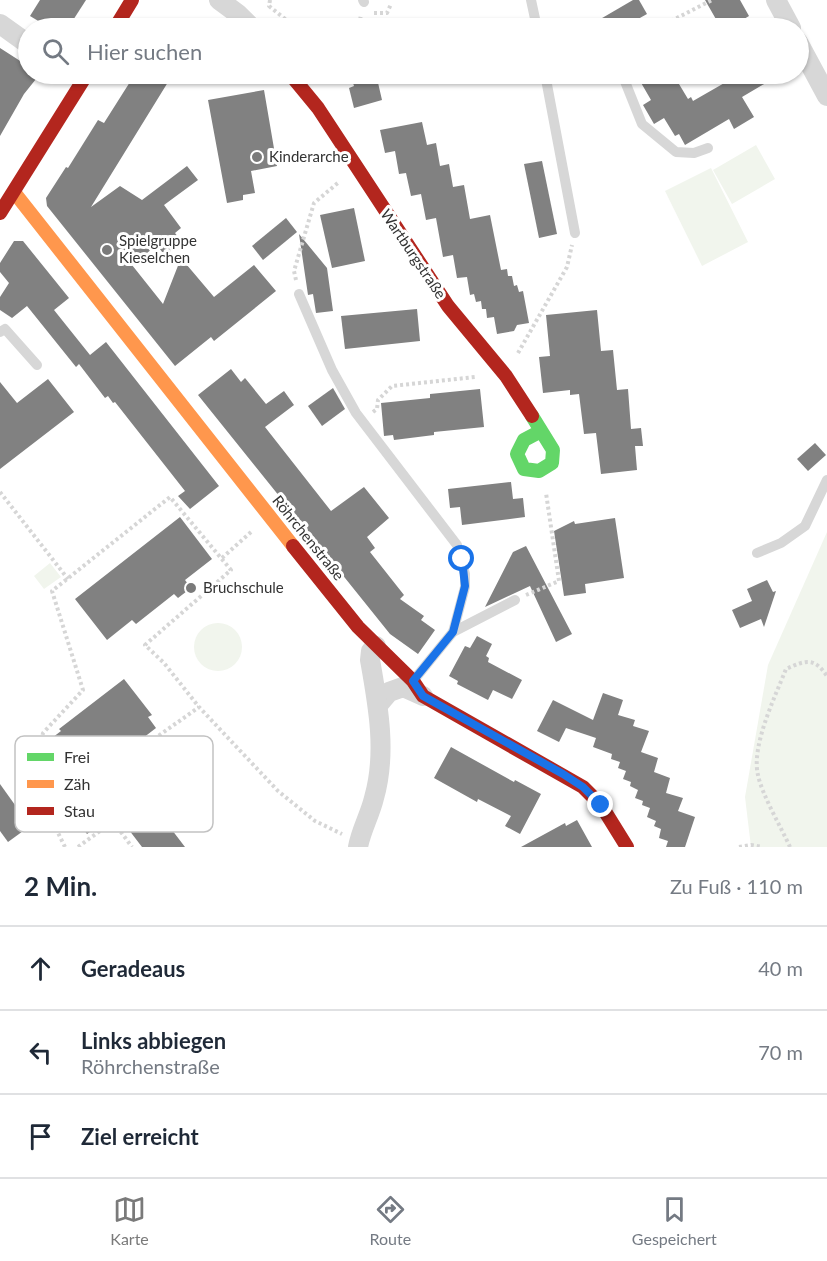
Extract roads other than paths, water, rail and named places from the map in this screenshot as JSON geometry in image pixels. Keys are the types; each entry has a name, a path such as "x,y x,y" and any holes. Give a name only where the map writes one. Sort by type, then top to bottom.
{"street":[{"path":"121,18 132,0"},
{"path":"219,0 242,18"},
{"path":"776,0 786,18"},
{"path":"0,24 18,37"},
{"path":"809,62 827,96"},
{"path":"0,213 78,84"},
{"name":"Wartburgstraße","path":"298,84 318,108 448,306 506,376 541,431 553,450 552,463 542,471 533,473 524,469 517,454 524,440 541,431"},
{"name":"Röhrchenstraße","path":"14,192 358,627 418,689 583,787 601,805 627,847"},
{"path":"358,844 375,798 380,769 381,735 370,660 371,651 376,646"},
{"path":"378,705 389,692 403,687 418,689"}],"lane":[{"path":"531,0 536,18"},
{"path":"547,84 575,233"},
{"path":"626,84 642,124 676,152 694,153 708,148"},
{"path":"299,294 332,370 360,419 457,545 462,559 465,586 453,632 418,689"},
{"path":"0,332 5,329 38,365"},
{"path":"757,553 781,543 805,526 827,480"},
{"path":"453,632 515,600"}],"place":[{"name":"Kinderarche","path":"257,157"},
{"name":"Spielgruppe Kieselchen","path":"107,250"},
{"name":"Bruchschule","path":"191,588"}]}
